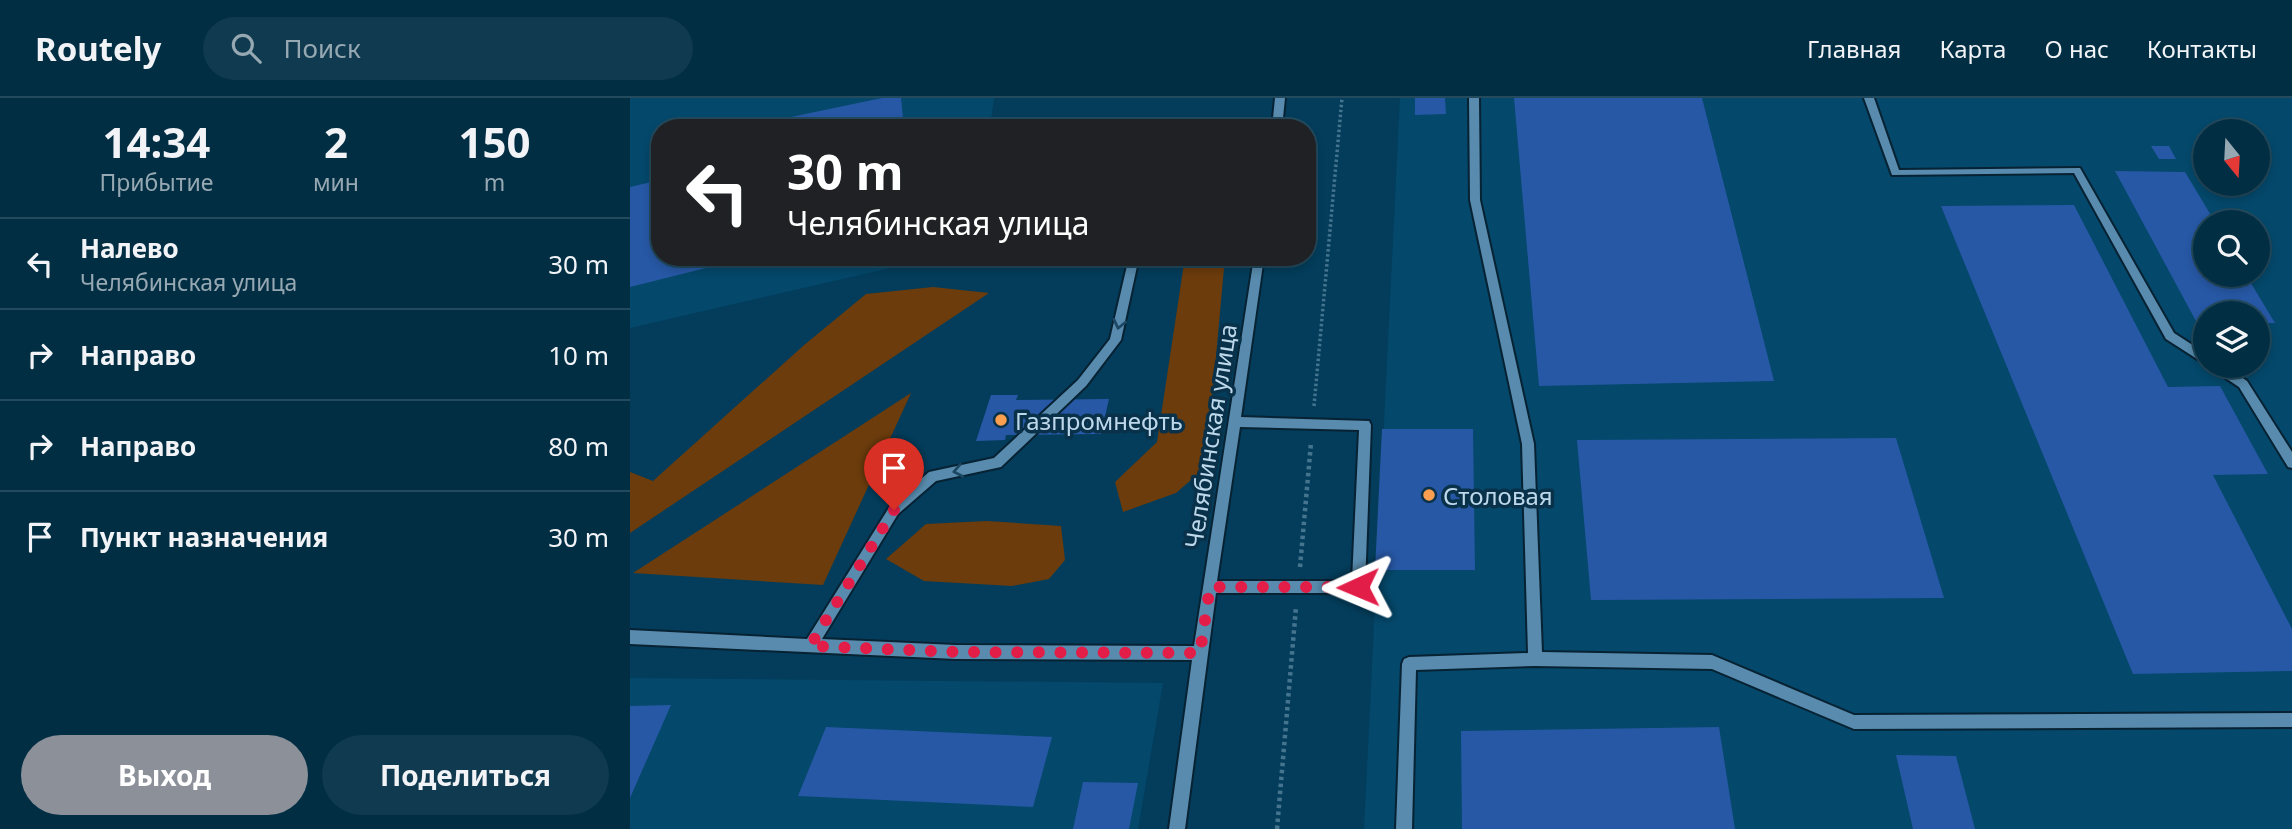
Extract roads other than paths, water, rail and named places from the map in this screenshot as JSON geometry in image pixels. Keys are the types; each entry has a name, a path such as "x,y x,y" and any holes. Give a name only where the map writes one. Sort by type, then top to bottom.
{"street":[{"path":"1277,119 1280,98"},
{"path":"1474,98 1475,200 1528,444 1535,659"},
{"path":"1869,98 1895,173 2077,170 2170,336 2193,351"},
{"name":"Челябинская улица","path":"1177,829 1200,653 1258,266"},
{"path":"2234,378 2243,384 2292,463"},
{"path":"1210,587 1358,587 1366,425 1236,422"},
{"path":"630,637 957,652 1200,653"},
{"path":"1404,829 1409,664 1535,659 1712,662 1854,722 2292,720"}],"lane":[{"path":"810,646 894,510 933,476 997,463 1082,383 1115,340 1132,266"}],"place":[{"name":"Газпромнефть","path":"1001,420"},
{"name":"Столовая","path":"1429,495"}]}
